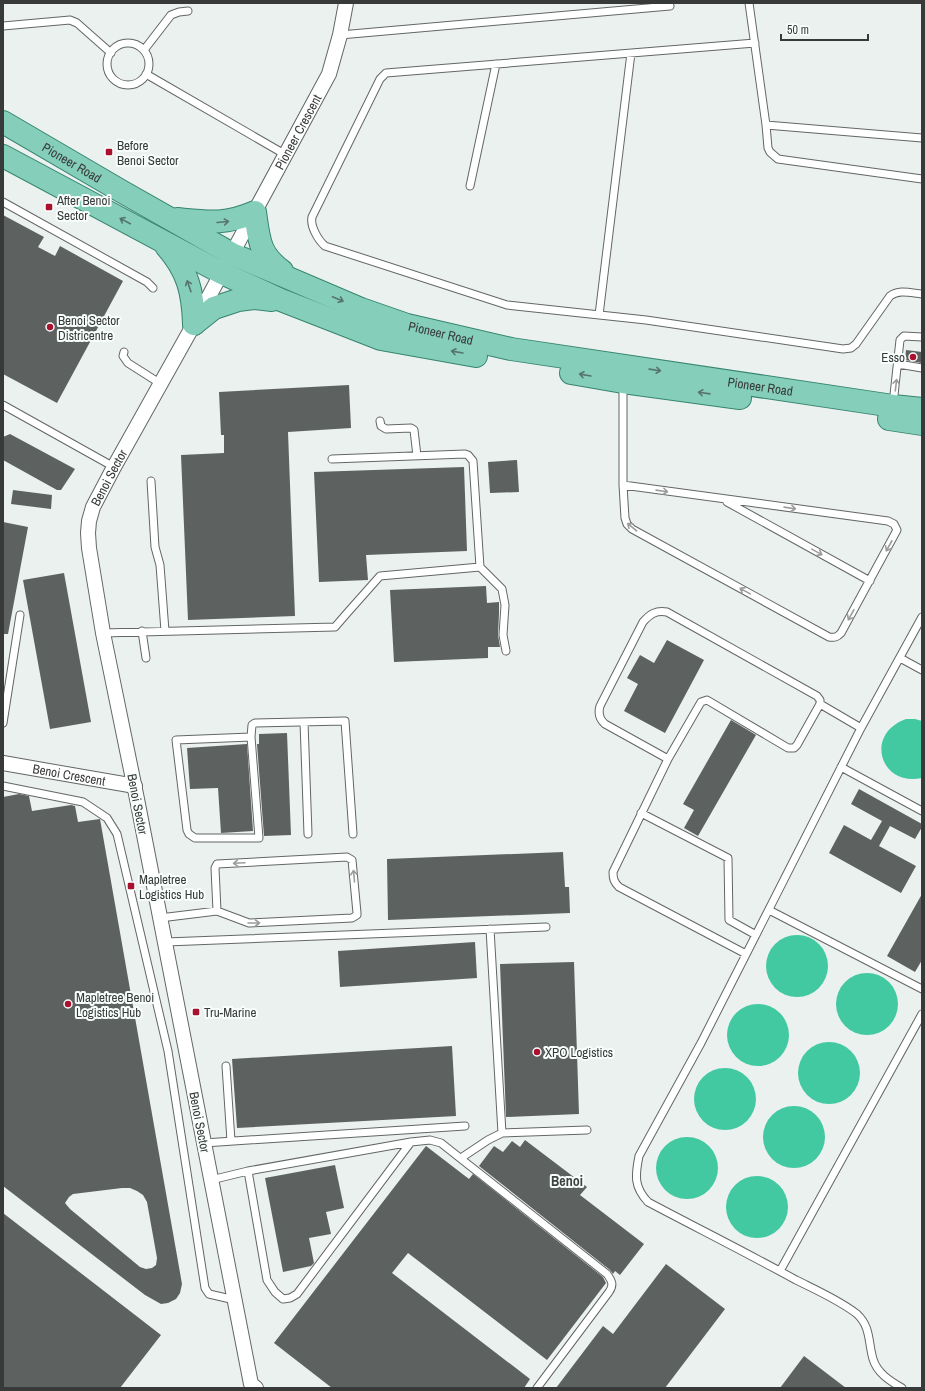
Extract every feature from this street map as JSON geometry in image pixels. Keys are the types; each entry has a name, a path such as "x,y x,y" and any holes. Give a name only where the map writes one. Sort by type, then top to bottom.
{"main road":[{"name":"Pioneer Road","path":"3,122 232,254 361,309 407,325 620,373"},
{"name":"Pioneer Road","path":"3,156 222,273 281,300 381,339 892,412 922,424"},
{"path":"170,219 217,222 231,221 255,212 257,231 263,251 271,263 302,284"},
{"path":"160,240 176,258 184,271 191,289 194,324"},
{"path":"194,324 214,308 238,300 254,298 281,300"},
{"name":"Pioneer Road","path":"892,412 922,409"}],"street":[{"name":"Pioneer Crescent","path":"232,254 329,74 340,35 346,3"},
{"name":"Benoi Sector","path":"232,254 93,507 89,521 88,533 89,548 103,633 166,942 252,1387"},
{"name":"Benoi Crescent","path":"3,763 135,786"}],"lane":[{"path":"749,3 768,148 770,152 778,159 922,179"},
{"path":"340,35 670,6"},
{"path":"144,50 171,15 188,10"},
{"path":"3,26 70,20 77,24 110,53"},
{"path":"131,43 138,45 144,50 148,58 149,66 146,74 140,81 131,85 122,84 114,79 109,71 108,62 110,53 116,47 123,44 131,43"},
{"path":"755,43 386,73 383,76 312,217 311,222 320,241 325,246 507,305 646,320 843,349 851,348 856,344 890,296 895,292 922,294"},
{"path":"599,315 631,53"},
{"path":"470,186 496,64"},
{"path":"146,74 286,155"},
{"path":"766,125 922,138"},
{"path":"3,202 147,282 153,288"},
{"path":"892,412 900,340 904,336 922,337"},
{"path":"124,352 123,356 128,363 161,384"},
{"path":"898,364 922,368"},
{"path":"620,373 623,485 625,518 627,524 632,529 829,637 834,638 838,637 841,633 897,530 894,524 888,521 623,485"},
{"path":"3,405 114,467"},
{"path":"380,421 381,426 386,429 413,428 415,431 417,456"},
{"path":"332,459 465,454 472,458 480,567 502,588 505,605 503,635 506,651"},
{"path":"151,481 155,548 160,565 165,631"},
{"path":"722,499 870,581"},
{"path":"103,633 335,628 380,576 480,567"},
{"path":"668,759 605,724 602,721 599,711 600,706 643,622 653,613 660,611 667,612 817,696 820,700 820,704 797,745 791,748 707,700 704,701 699,706 668,759 614,867 613,877 615,883 619,887 746,954"},
{"path":"3,723 20,616"},
{"path":"902,1388 885,1377 876,1366 873,1359 869,1333 863,1320 850,1309 780,1270 648,1202 640,1193 635,1174 639,1156 701,1042 861,728 922,617"},
{"path":"142,631 146,658"},
{"path":"900,658 922,670"},
{"path":"820,704 861,728"},
{"path":"251,737 176,740 187,830 192,837 259,838 251,726 255,724 345,721 352,834"},
{"path":"304,722 308,834"},
{"path":"841,768 922,811"},
{"path":"3,786 83,802 107,818 118,834 168,1051 205,1288 209,1294 235,1300"},
{"path":"641,814 728,858 729,920 756,935"},
{"path":"160,918 217,911 249,923 352,918 357,915 352,860 347,857 217,864 215,868 217,911"},
{"path":"769,910 922,989"},
{"path":"166,942 546,927"},
{"path":"490,929 502,1133"},
{"path":"780,1270 922,1014"},
{"path":"226,1066 231,1141"},
{"path":"204,1143 465,1126"},
{"path":"461,1158 488,1140 502,1133 587,1130"},
{"path":"211,1180 248,1171 411,1142 430,1140 441,1143 607,1274 611,1280 612,1287 609,1292 536,1388"},
{"path":"248,1171 267,1280 282,1299 290,1298 297,1294 411,1142"}],"shaded area":[{"path":"906,719 922,721 922,778 908,779 896,775 887,767 882,758 882,747 885,736 893,726"},
{"path":"797,935 809,938 819,944 825,954 828,966 825,978 819,988 809,994 797,997 785,994 775,988 769,978 766,966 769,954 775,944 785,938"},
{"path":"867,973 879,976 889,982 895,992 898,1004 895,1016 889,1026 879,1032 867,1035 855,1032 845,1026 839,1016 836,1004 839,992 845,982 855,976"},
{"path":"758,1004 770,1007 780,1013 786,1023 789,1035 786,1047 780,1057 770,1063 758,1066 746,1063 736,1057 730,1047 727,1035 730,1023 736,1013 746,1007"},
{"path":"829,1042 841,1045 851,1051 857,1061 860,1073 857,1085 851,1095 841,1101 829,1104 817,1101 807,1095 801,1085 798,1073 801,1061 807,1051 817,1045"},
{"path":"725,1068 737,1071 747,1077 753,1087 756,1099 753,1111 747,1121 737,1127 725,1130 713,1127 703,1121 697,1111 694,1099 697,1087 703,1077 713,1071"},
{"path":"794,1106 806,1109 816,1115 822,1125 825,1137 822,1149 816,1159 806,1165 794,1168 782,1165 772,1159 766,1149 763,1137 766,1125 772,1115 782,1109"},
{"path":"687,1137 699,1140 709,1146 715,1156 718,1168 715,1180 709,1190 699,1196 687,1199 675,1196 665,1190 659,1180 656,1168 659,1156 665,1146 675,1140"},
{"path":"757,1176 769,1179 779,1185 785,1195 788,1207 785,1219 779,1229 769,1235 757,1238 745,1235 735,1229 729,1219 726,1207 729,1195 735,1185 745,1179"}],"building":[{"name":"Benoi Sector Districentre","path":"3,215 44,237 38,247 55,256 60,246 123,281 57,403 3,374"},
{"name":"Esso","path":"906,350 922,352 922,363 905,360"},
{"path":"349,385 351,428 288,432 295,616 188,620 181,455 224,453 224,435 221,435 219,392"},
{"path":"10,434 75,469 61,490 57,490 3,460 3,437"},
{"path":"517,460 519,492 490,493 488,462"},
{"path":"464,467 467,551 366,555 368,580 319,582 314,472"},
{"path":"13,490 52,495 51,509 11,504"},
{"path":"3,522 28,527 8,634 3,634"},
{"path":"64,573 91,722 50,729 23,580"},
{"path":"486,586 487,603 499,602 498,635 500,647 488,647 488,658 394,662 390,590"},
{"path":"667,640 704,660 665,733 624,711 638,684 627,678 640,655 654,663"},
{"path":"731,720 756,735 698,836 684,828 694,810 683,804"},
{"path":"287,733 291,835 264,836 257,744 259,744 259,734"},
{"path":"247,744 253,831 221,833 218,788 190,789 187,748"},
{"path":"859,789 922,824 922,827 915,839 890,826 879,846 916,866 901,893 829,853 844,825 871,840 882,821 851,804"},
{"name":"Mapletree Benoi Logistics Hub","path":"19,794 29,796 32,811 71,805 75,806 78,822 100,819 182,1284 180,1293 176,1299 168,1303 161,1304 145,1295 3,1186 3,797","holes":["130,1188 143,1195 147,1202 157,1258 156,1265 152,1268 146,1269 140,1267 70,1209 65,1203 73,1194"]},
{"path":"563,852 565,887 569,887 570,913 388,920 387,859"},
{"path":"922,894 922,960 915,972 887,956"},
{"path":"475,942 477,978 340,987 338,951"},
{"path":"574,962 579,1114 506,1117 500,964"},
{"path":"452,1046 456,1116 237,1128 232,1059"},
{"path":"525,1140 587,1187 580,1195 644,1244 620,1275 615,1271 613,1274 610,1270 479,1166 494,1146 503,1152 512,1141 520,1147"},
{"path":"426,1146 469,1179 473,1174 603,1277 606,1283 547,1360 408,1253 392,1273 530,1379 524,1388 332,1388 274,1343"},
{"path":"335,1165 344,1208 326,1212 331,1234 309,1238 314,1263 311,1266 283,1272 265,1178"},
{"path":"3,1213 161,1335 120,1388 3,1388"},
{"path":"666,1264 725,1309 665,1388 556,1388 603,1326 613,1334"},
{"path":"804,1356 846,1388 780,1388"}],"place":[{"name":"Before Benoi Sector","path":"109,152"},
{"name":"After Benoi Sector","path":"49,207"},
{"name":"Benoi Sector Districentre","path":"50,327"},
{"name":"Esso","path":"913,357"},
{"name":"Mapletree Logistics Hub","path":"131,886"},
{"name":"Mapletree Benoi Logistics Hub","path":"68,1004"},
{"name":"Tru-Marine","path":"196,1012"},
{"name":"XPO Logistics","path":"537,1052"}],"district":[{"name":"Benoi","path":"567,1181"}]}
